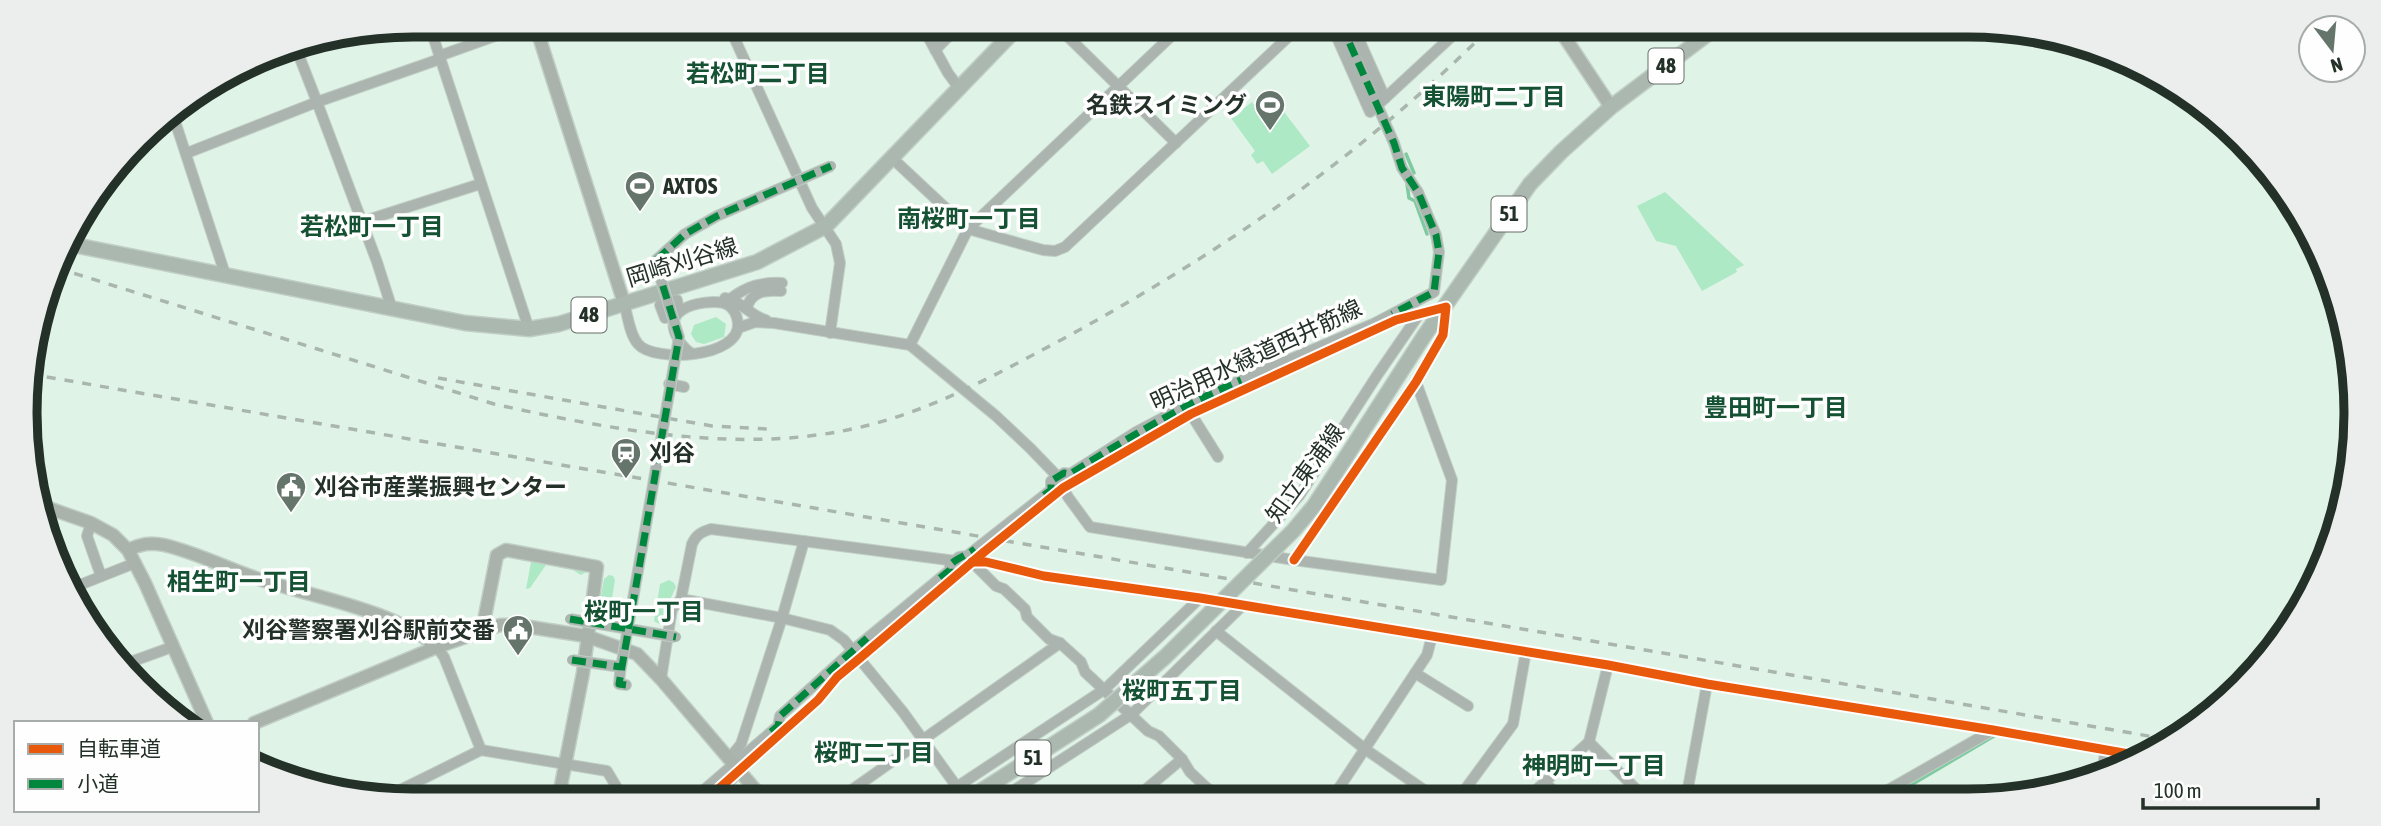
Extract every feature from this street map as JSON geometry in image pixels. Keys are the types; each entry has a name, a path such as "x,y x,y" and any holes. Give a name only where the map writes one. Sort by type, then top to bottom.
{"main road":[{"name":"岡崎刈谷線","path":"77,246 465,323 529,329 559,324 757,262 826,226 1008,37"},
{"name":"48","path":"1611,107 1704,37"},
{"name":"知立東浦線","path":"984,789 1109,707 1165,657 1293,531 1314,506 1424,336 1531,184 1561,152 1611,107"}],"street":[{"path":"433,37 529,329"},
{"path":"187,153 494,37"},
{"path":"539,37 637,343 646,351 692,354 722,347 731,342 738,328 735,312 730,306 711,301"},
{"path":"733,37 812,208 836,244 840,263 830,332"},
{"path":"928,37 959,88"},
{"path":"935,50 948,37"},
{"path":"1068,37 1176,143"},
{"path":"910,345 968,229 1170,37"},
{"path":"892,158 968,229 1055,251 1065,247 1288,37"},
{"path":"1338,37 1377,105"},
{"name":"明治用水緑道西井筋線","path":"856,654 950,570 950,565 955,560 967,556 1051,489 1051,481 1064,473 1070,474 1136,432 1204,396 1375,323 1434,292 1439,252 1436,234 1418,192 1402,168 1347,37"},
{"path":"1356,37 1377,105"},
{"path":"1377,105 1451,37"},
{"path":"1565,37 1611,107"},
{"path":"1567,40 1571,37"},
{"path":"299,55 392,309"},
{"path":"176,122 226,277"},
{"path":"626,685 619,684 621,667 679,337 655,261 685,234 717,216 831,166"},
{"path":"361,222 481,184"},
{"path":"692,354 681,347 674,328 676,316 682,310 711,301 730,299 755,285 767,282 781,287 756,294 748,303 747,309"},
{"path":"730,299 758,318 774,323"},
{"path":"705,789 818,699 856,654 1063,488 1191,414 1396,320 1446,307 1443,335 1416,382 1294,560"},
{"path":"1247,553 1299,496 1421,313"},
{"path":"738,328 755,322 774,323 910,345 996,416 1058,477 1090,527 1247,553 1441,580 1452,480 1416,382"},
{"path":"669,384 684,387"},
{"path":"1191,414 1218,457"},
{"path":"50,509 90,523 113,536 128,550 206,721"},
{"path":"90,523 87,536 101,576"},
{"path":"661,679 672,609 681,599 695,537 711,528 955,560 968,565 1004,589 1025,609 1027,617 1049,639 1060,643 1081,662 1085,672 1148,731 1159,736 1208,789"},
{"path":"715,789 734,765 804,541"},
{"path":"128,550 144,543 165,545 258,579 415,630 437,647 444,657 481,750"},
{"path":"486,629 485,616 497,555 506,550 597,567 583,673 560,789"},
{"path":"968,565 986,562 1044,576 1200,598 1526,651 2127,754"},
{"path":"79,585 135,563"},
{"path":"954,789 1105,689 1200,598"},
{"path":"681,599 830,630 856,654 957,787"},
{"path":"1016,789 1132,714 1242,606"},
{"path":"570,619 676,637"},
{"path":"259,721 437,647 500,625 517,625 586,636 637,654 755,789"},
{"path":"1216,631 1365,749 1423,789"},
{"path":"1338,789 1427,655 1432,636"},
{"path":"853,789 1060,643"},
{"path":"131,662 172,647"},
{"path":"1465,789 1513,724 1526,651"},
{"path":"572,660 621,667"},
{"path":"1538,789 1589,742 1608,665"},
{"path":"1415,673 1468,706"},
{"path":"1688,789 1707,684"},
{"path":"1890,789 1993,730"},
{"path":"1589,742 1636,789"},
{"path":"403,789 481,750 607,771 618,789"},
{"path":"2104,764 2105,750"},
{"path":"1146,789 1182,759"},
{"path":"1545,782 1552,789"}],"green space":[{"name":"名鉄スイミング","path":"1275,100 1310,146 1272,174 1263,161 1257,164 1251,155 1255,151 1231,118 1252,102 1259,112"},
{"path":"1665,192 1744,265 1736,269 1737,272 1702,291 1676,246 1656,241 1637,206"},
{"path":"716,317 726,324 724,337 704,344 696,342 691,334 694,325"},
{"path":"533,561 586,572 581,575 573,570 546,565 530,588 526,589"},
{"path":"609,575 615,580 610,610 614,617 613,622 601,623 598,613 604,579"},
{"path":"669,580 676,587 668,604 665,623 661,625 654,621 660,584"}],"waterway":[{"path":"1406,154 1414,173"},
{"path":"1407,184 1409,198 1415,201 1427,234"},
{"path":"1904,789 1994,736"}],"railway":[{"path":"65,270 494,404 532,412 611,427 691,437 770,439 844,431 909,413 970,387 1061,340 1179,272 1235,236 1342,159 1394,117 1480,37"},
{"path":"39,376 2158,738"},
{"path":"438,378 712,426 767,429"}],"marked path":[{"path":"1347,37 1394,143 1402,168 1418,192 1436,235 1439,252 1434,292 1392,314"},
{"path":"626,685 619,684 679,337 655,261 685,234 717,216 831,166"},
{"path":"1044,495 1051,490 1051,481 1064,473 1070,474 1154,424 1241,380"},
{"path":"940,578 950,570 953,562 975,549"},
{"path":"570,619 676,637"},
{"path":"771,732 778,726 780,716 867,638"},
{"path":"572,660 621,667"}],"cycle path":[{"path":"718,789 818,700 837,677 1063,488 1191,414 1396,320 1446,307 1443,335 1416,382 1294,560"},
{"path":"972,562 986,562 1044,576 1200,598 1608,665 2127,754"}],"place":[{"name":"名鉄スイミング","path":"1270,132"},
{"name":"AXTOS","path":"640,213"},
{"name":"刈谷","path":"626,480"},
{"name":"刈谷市産業振興センター","path":"291,514"},
{"name":"刈谷警察署刈谷駅前交番","path":"518,657"}],"district":[{"name":"若松町二丁目","path":"758,74"},
{"name":"東陽町二丁目","path":"1494,97"},
{"name":"南桜町一丁目","path":"969,219"},
{"name":"若松町一丁目","path":"372,227"},
{"name":"豊田町一丁目","path":"1776,408"},
{"name":"相生町一丁目","path":"239,582"},
{"name":"桜町一丁目","path":"644,612"},
{"name":"桜町五丁目","path":"1182,691"},
{"name":"桜町二丁目","path":"874,753"},
{"name":"神明町一丁目","path":"1594,766"}]}
